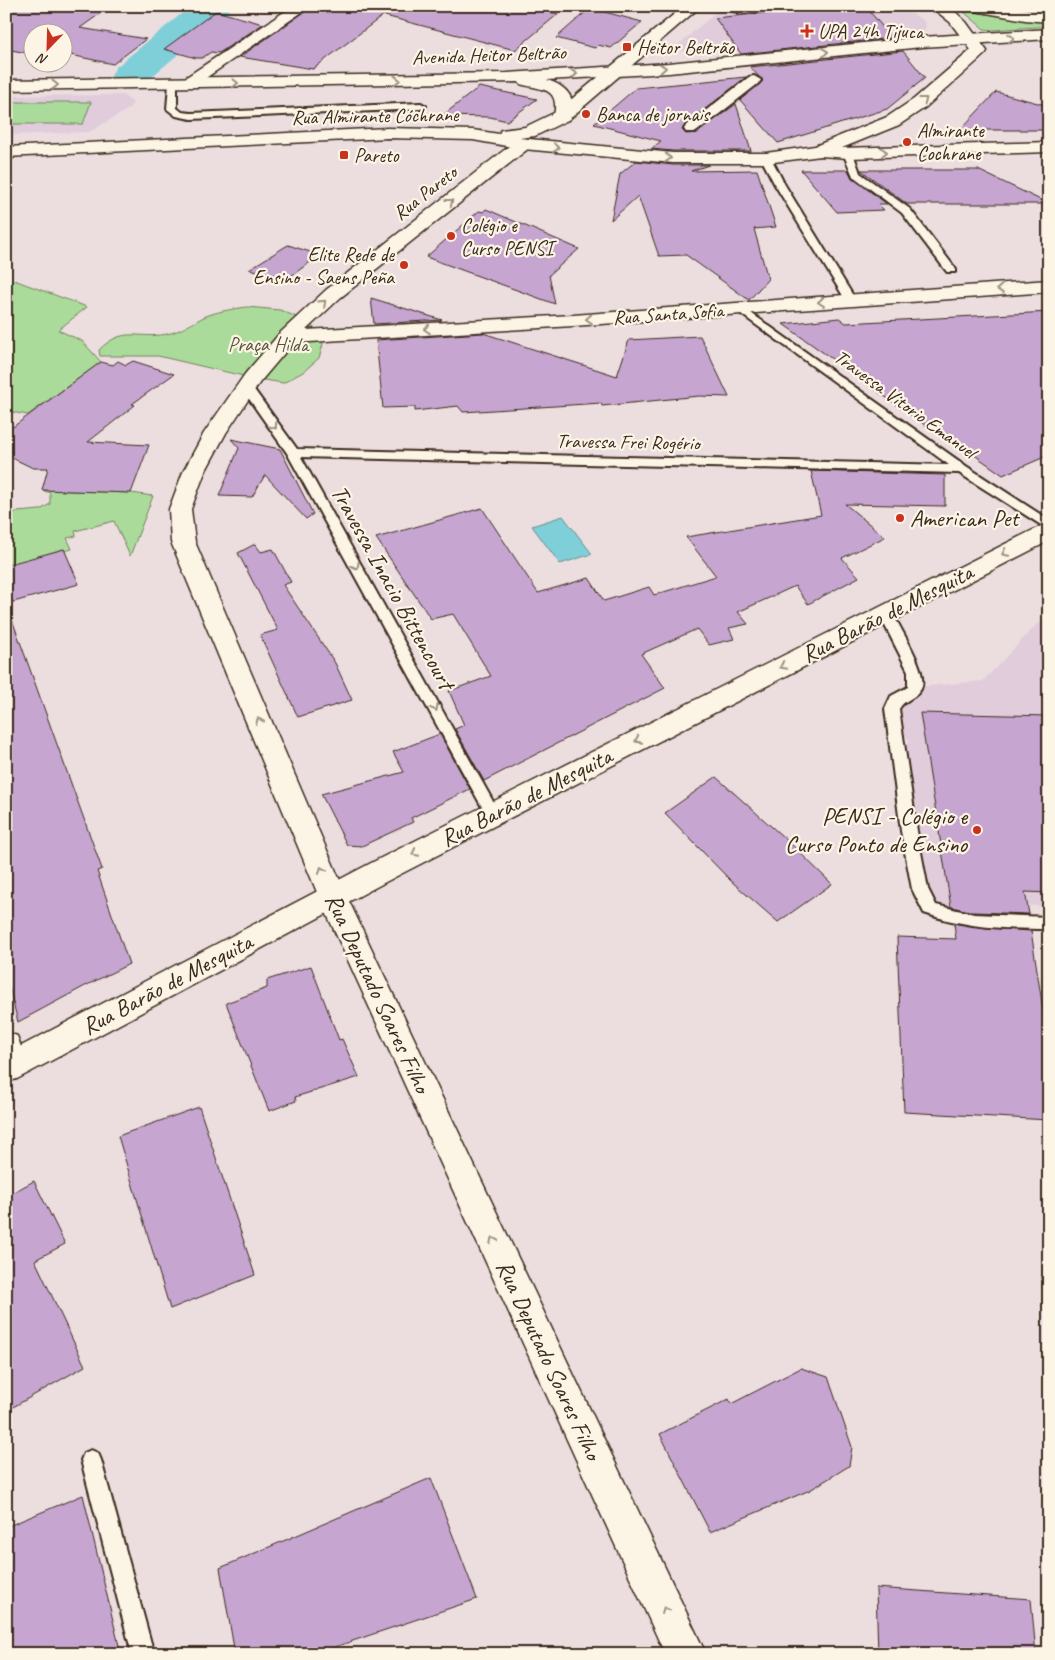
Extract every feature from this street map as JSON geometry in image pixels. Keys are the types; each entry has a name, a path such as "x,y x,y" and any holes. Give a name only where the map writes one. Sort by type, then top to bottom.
{"street":[{"path":"180,83 304,6"},
{"path":"473,135 529,132 562,116 694,6"},
{"path":"936,6 954,18 973,40"},
{"path":"975,6 1049,17"},
{"name":"Avenida Heitor Beltrão","path":"6,85 508,78 669,68 922,42 1049,34"},
{"name":"Rua Almirante Cóchrane","path":"9,155 388,133 473,135 523,144 673,158 766,158 818,151 893,121 920,103 979,51 973,40"},
{"path":"508,78 551,87 562,94 564,100 562,125 565,133 573,139 620,154"},
{"path":"691,129 754,80"},
{"name":"Rua Pareto","path":"287,337 333,294 523,144"},
{"path":"818,151 848,153 1049,147"},
{"name":"Rua Santa Sofia","path":"287,337 741,309 850,299 1049,286"},
{"name":"Rua Deputado Soares Filho","path":"287,337 246,386 215,433 194,472 180,509 183,542 333,897 686,1654"},
{"name":"Rua Barão de Mesquita","path":"8,1060 333,897 1049,530"}],"lane":[{"path":"726,6 757,10"},
{"path":"180,83 172,109 179,114 191,116 421,106"},
{"path":"848,153 856,174 906,211 951,270"},
{"path":"766,158 780,185 850,299"},
{"name":"Travessa Vitorio Emanuel","path":"741,309 962,469 1049,526"},
{"name":"Travessa Inacio Bittencourt","path":"246,386 293,453 493,814"},
{"name":"Travessa Frei Rogério","path":"293,453 962,469"},
{"path":"886,614 916,671 917,680 914,690 909,695 896,700 892,709 911,841 920,888 930,910 949,917 971,921 1049,924"},
{"path":"91,1460 143,1654"}],"shaded area":[{"name":"UPA 24h Tijuca","path":"723,6 892,6 923,20 926,26 924,30 917,32 698,54 691,54 676,47"},
{"path":"123,95 133,103 129,109 89,132 6,135 6,96"},
{"name":"PENSI - Colégio e Curso Ponto de Ensino","path":"1049,620 1049,906 958,904 919,909 894,756 910,741 897,727 903,716 893,693 905,688 983,681 1037,624"}],"green space":[{"path":"969,11 1034,21 1049,21 1049,26 984,29 964,12"},
{"path":"11,102 91,102 83,124 6,124 6,112"},
{"path":"6,277 87,307 58,330 82,341 101,362 28,415 6,411"},
{"name":"Praça Hilda","path":"247,307 280,310 306,321 318,331 323,344 319,358 303,372 283,383 252,378 158,356 100,356 99,350 116,338 132,335 172,333 211,314"},
{"path":"42,490 131,493 153,496 130,556 114,521 75,531 76,536 67,538 72,549 65,551 64,549 6,568 6,556 9,553 6,551 6,513 40,510 50,504 50,493"}],"water":[{"path":"563,516 592,554 560,564 532,526"}],"building":[{"path":"6,6 111,6 80,28 146,39 113,64 72,55 72,22 22,22 22,52 6,49"},
{"path":"313,6 524,6 558,14 515,50 385,16 385,14 313,69 240,57"},
{"name":"UPA 24h Tijuca","path":"833,6 865,6 892,38 741,54 715,18"},
{"path":"590,8 642,22 611,48 598,45 595,48 556,38"},
{"path":"216,11 263,24 219,53 211,52 202,58 164,49"},
{"path":"903,51 925,78 887,109 778,143 740,100 763,81 750,67"},
{"path":"746,77 685,125 682,130 686,134 697,133 736,104 751,151 673,151 651,149 661,141 594,124 636,88"},
{"path":"479,87 537,99 507,121 490,117 442,116"},
{"path":"996,92 1049,106 1049,130 960,130"},
{"path":"636,161 673,165 709,165 691,171 757,170 776,227 754,229 768,279 749,300 686,255 659,256 638,196 611,220 620,174"},
{"path":"801,170 848,170 852,178 887,204 878,204 884,210 837,212"},
{"path":"861,170 978,170 1049,204 907,204"},
{"path":"486,209 579,249 549,275 555,304 426,257 479,211 483,212"},
{"path":"288,245 320,255 288,278 249,269"},
{"path":"371,298 442,320 374,324"},
{"path":"1049,312 1049,455 1003,475 946,435 946,440 783,324 839,318 846,323"},
{"path":"483,333 617,376 629,340 700,336 729,397 699,396 602,406 601,403 463,412 458,406 415,411 415,407 383,408 376,340"},
{"path":"118,361 126,365 133,361 174,374 132,404 135,405 88,442 149,445 131,493 42,490 48,468 33,468 6,455 6,432 101,362 113,365"},
{"path":"231,439 280,449 313,514 306,519 265,475 252,497 219,496 239,448"},
{"path":"811,471 945,475 945,506 845,504 885,537 842,558 859,577 808,604 795,586 738,612 748,624 729,628 734,639 709,645 697,629 641,654 665,688 484,781 455,729 464,725 449,691 491,676 453,614 431,619 376,538 482,508 538,593 589,578 604,601 649,587 654,595 716,576 686,537 821,515"},
{"path":"255,544 261,552 273,549 291,582 283,585 335,663 352,700 298,717 260,635 278,630 238,553"},
{"path":"64,549 79,584 6,604 6,565"},
{"path":"10,614 102,869 97,871 129,964 18,1022 6,975 6,615"},
{"name":"PENSI - Colégio e Curso Ponto de Ensino","path":"920,713 1049,716 1049,893 1025,892 1029,914 974,912 951,907"},
{"path":"440,734 470,789 411,818 413,822 362,846 347,845 321,794 404,772 393,752"},
{"path":"716,777 791,844 832,884 778,922 731,881 665,813"},
{"path":"954,923 986,928 1031,931 1049,1049 1049,1120 904,1112 897,937 956,939"},
{"path":"311,966 339,1040 342,1039 359,1077 295,1097 296,1101 269,1111 226,1003 267,988 267,980"},
{"path":"199,1107 255,1275 170,1309 118,1136"},
{"path":"34,1181 65,1244 35,1260 85,1366 6,1411 6,1196"},
{"path":"801,1368 828,1377 852,1447 849,1466 810,1490 710,1532 660,1434 729,1399 731,1404"},
{"path":"431,1478 477,1599 314,1654 235,1654 220,1568"},
{"path":"83,1495 121,1654 6,1654 6,1527"},
{"path":"876,1588 1031,1599 1036,1654 878,1654"}],"waterway":[{"path":"130,75 213,6"}],"place":[{"name":"UPA 24h Tijuca","path":"807,31"},
{"name":"Heitor Beltrão","path":"627,47"},
{"name":"Banca de jornais","path":"586,114"},
{"name":"Almirante Cochrane","path":"907,142"},
{"name":"Pareto","path":"344,155"},
{"name":"Colégio e Curso PENSI","path":"451,236"},
{"name":"Elite Rede de Ensino - Saens Peña","path":"404,265"},
{"name":"American Pet","path":"900,518"},
{"name":"PENSI - Colégio e Curso Ponto de Ensino","path":"977,830"}]}
